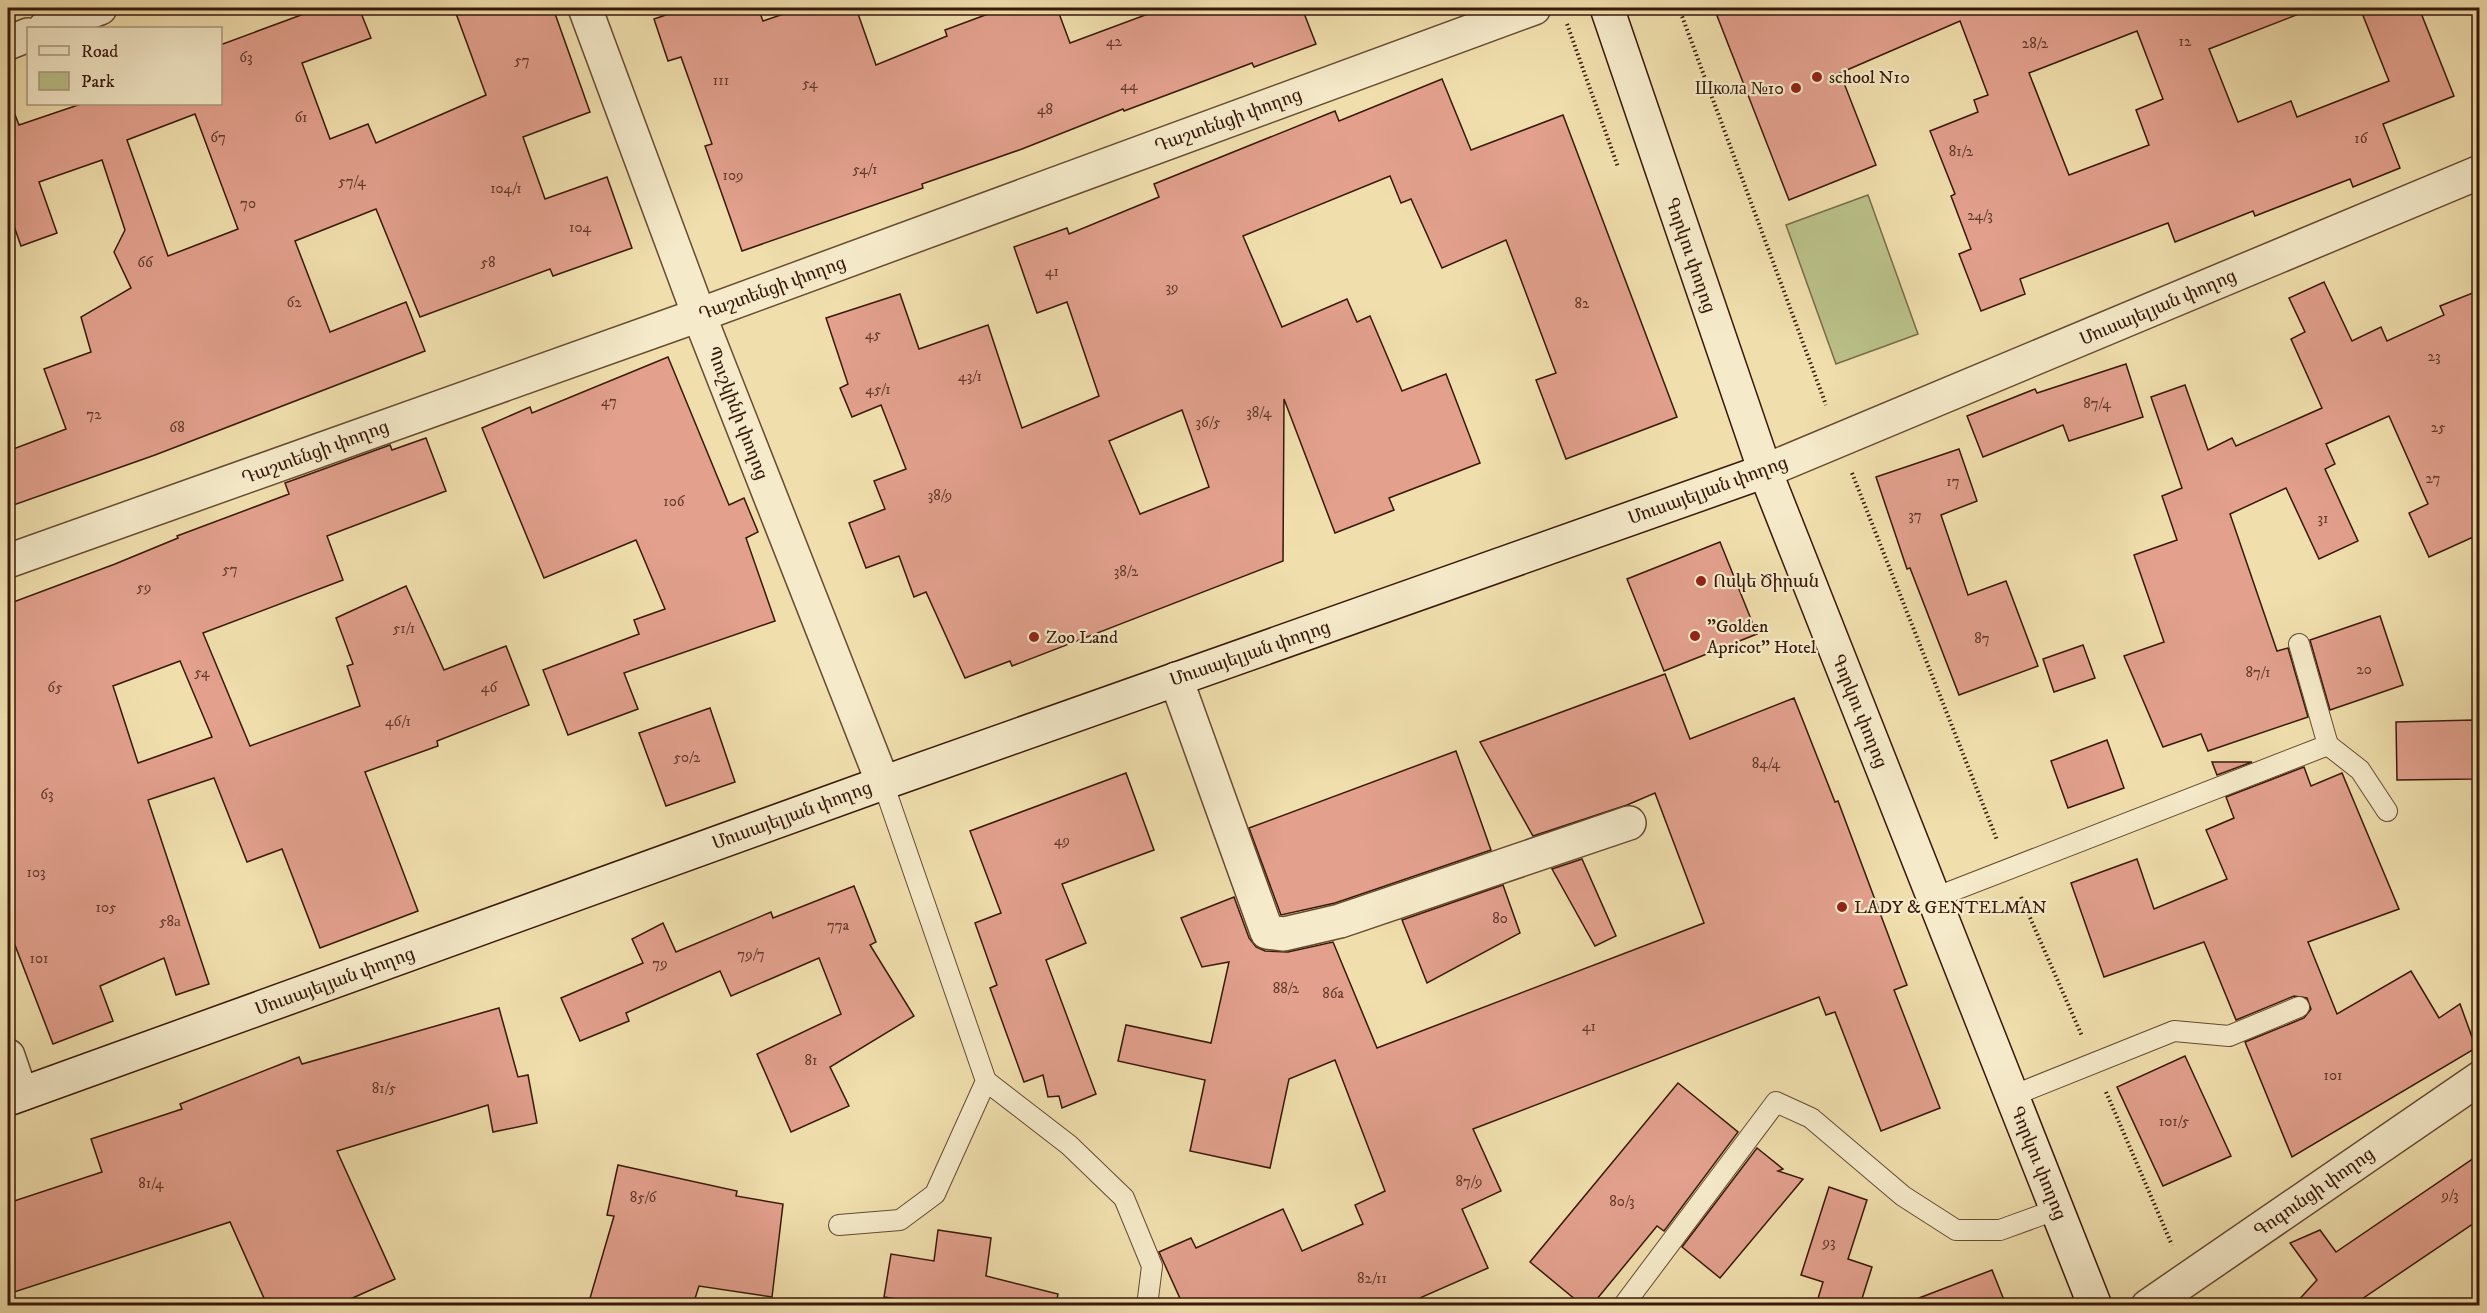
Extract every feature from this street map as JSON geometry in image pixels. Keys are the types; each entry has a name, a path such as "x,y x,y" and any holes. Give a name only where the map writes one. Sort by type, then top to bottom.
{"street":[{"path":"48,27 100,8"},
{"name":"Պուշկինի փողոց","path":"585,8 699,315 883,783"},
{"name":"Դաշտենցի փողոց","path":"8,561 699,315 1534,8"},
{"name":"Գորկու փողոց","path":"1607,8 1765,471 2095,1305"},
{"path":"8,43 27,35"},
{"name":"Մուսայելյան փողոց","path":"14,1096 883,783 1765,471 2480,172"},
{"path":"1176,679 1267,932 1284,934 1340,921 1629,823"},
{"path":"8,1056 14,1096"},
{"name":"Գոգունցի փողոց","path":"2148,1305 2480,1078"}],"lane":[{"path":"2299,644 2328,745 2360,770 2387,811"},
{"path":"1934,898 2328,745"},
{"path":"883,783 986,1081 1069,1145 1124,1198 1152,1266 1146,1305"},
{"path":"2012,1096 2174,1031 2229,1036 2299,1007"},
{"path":"839,1225 900,1220 935,1194 986,1081"},
{"path":"1623,1305 1776,1102 1811,1118 1903,1196 1956,1230 2000,1230 2058,1209"}],"path":[{"path":"1679,8 1839,440 2008,869 2187,1279"}],"green space":[{"path":"1868,195 1918,334 1836,364 1786,225"}],"building":[{"path":"320,8 359,8 371,38 302,63 330,139 368,124 376,143 486,95 454,8 553,8 590,112 523,137 545,199 607,177 632,248 553,276 550,269 420,317 376,209 295,241 330,332 406,302 425,351 155,455 8,507 8,451 66,429 44,369 91,352 81,317 131,288 114,252 125,230 102,160 39,182 57,233 21,246 8,209 8,108 12,107 19,125 78,105 222,105 222,44","holes":["195,114 238,229 168,256 127,140"]},
{"path":"686,8 758,8 763,21 801,8 856,8 876,65 947,36 945,30 1004,8 1057,8 1070,43 1164,8 1302,8 1316,44 1254,67 1252,63 1124,111 1123,109 1022,149 922,184 923,188 742,251 705,146 712,144 681,57 668,61 654,19"},
{"path":"1714,8 2309,8 2309,10 2209,49 2238,122 2291,101 2297,117 2389,81 2360,8 2419,8 2454,96 2383,124 2400,168 2353,187 2350,179 2255,216 2253,211 2175,242 2168,223 2020,279 2025,294 1981,311 1959,254 1971,249 1951,196 1955,194 1930,131 1978,112 1974,100 1988,95 1960,21 1840,73 1876,165 1789,200","holes":["2137,31 2163,99 2136,110 2149,145 2069,175 2029,73"]},
{"path":"1442,79 1471,150 1563,115 1677,417 1566,459 1536,380 1556,373 1506,240 1442,268 1411,199 1401,203 1390,176 1243,236 1282,327 1347,299 1357,322 1370,316 1402,391 1446,374 1480,463 1389,498 1394,510 1335,533 1284,399 1283,561 1012,666 1010,661 965,678 926,592 914,597 899,556 866,568 849,523 885,509 874,481 906,469 881,405 852,417 840,388 848,384 826,318 900,294 919,349 988,325 1022,428 1099,396 1067,302 1037,313 1014,247 1067,228 1069,234 1159,197 1154,184 1335,111 1339,121","holes":["1182,410 1209,487 1140,514 1109,441"]},
{"path":"2324,282 2352,341 2381,327 2387,341 2444,315 2440,306 2480,290 2480,534 2429,557 2409,513 2428,504 2389,416 2326,444 2335,464 2325,469 2358,541 2319,559 2286,488 2230,514 2277,651 2288,648 2308,717 2208,751 2201,734 2163,747 2124,656 2164,642 2134,555 2177,540 2162,496 2182,488 2151,397 2185,385 2208,450 2232,438 2236,446 2322,408 2291,339 2305,332 2289,298"},
{"path":"668,357 729,505 744,498 758,532 746,538 775,621 624,673 638,709 568,735 543,670 639,634 634,620 665,609 636,540 544,578 482,428 530,407 532,413"},
{"path":"2126,364 2143,417 2069,441 2063,425 1983,457 1967,416 2035,389 2037,393"},
{"path":"426,438 446,491 327,536 343,580 203,633 250,746 360,706 347,666 353,664 336,618 406,586 444,670 506,646 529,705 437,741 438,746 365,772 418,911 320,948 282,849 247,862 214,778 148,800 209,984 176,995 164,958 100,986 113,1021 53,1044 8,927 8,604 289,494 285,483 390,445 392,450","holes":["180,661 212,737 138,763 113,686"]},
{"path":"1959,449 1977,501 1941,515 1968,595 2006,581 2038,666 1959,695 1910,568 1907,569 1876,477"},
{"path":"1720,542 1757,634 1664,671 1627,579"},
{"path":"2380,616 2403,685 2330,710 2310,640"},
{"path":"2083,645 2095,678 2054,692 2043,659"},
{"path":"1665,674 1690,739 1794,698 1835,802 1838,801 1907,985 1894,990 1940,1108 1881,1131 1835,1012 1826,1015 1819,997 1473,1129 1501,1191 1462,1209 1488,1268 1404,1305 1183,1305 1159,1252 1191,1238 1196,1248 1283,1209 1302,1251 1363,1224 1355,1205 1385,1191 1335,1060 1289,1079 1270,1168 1190,1151 1205,1080 1118,1061 1126,1025 1211,1043 1229,962 1202,967 1181,918 1234,897 1249,938 1256,947 1265,951 1288,952 1333,942 1377,1048 1704,923 1655,793 1627,805 1533,836 1480,742"},
{"path":"710,708 735,782 666,806 639,733"},
{"path":"2473,720 2474,779 2397,780 2396,722"},
{"path":"2107,740 2124,788 2068,808 2051,761"},
{"path":"1456,751 1491,850 1335,903 1281,915 1249,828"},
{"path":"2212,762 2252,762 2217,775"},
{"path":"2304,767 2311,786 2342,773 2399,909 2308,942 2337,1014 2411,971 2439,1018 2460,1004 2476,1048 2292,1157 2245,1042 2304,1018 2311,1009 2307,998 2294,996 2236,1020 2204,942 2104,977 2071,883 2137,859 2154,909 2227,879 2206,830 2234,818 2226,797"},
{"path":"1126,773 1154,850 1062,884 1086,943 1046,960 1096,1094 1062,1108 1059,1096 1048,1097 1043,1075 1024,1082 990,988 997,985 975,923 1001,913 970,831"},
{"path":"1582,859 1616,936 1595,946 1552,869"},
{"path":"1503,885 1520,933 1427,983 1402,920"},
{"path":"854,886 876,942 870,945 914,1016 830,1067 849,1106 791,1132 757,1054 841,1014 819,958 731,996 720,971 626,1013 629,1021 580,1041 561,998 643,963 632,939 663,923 676,952 771,912 773,918"},
{"path":"499,1008 518,1077 528,1075 537,1123 493,1132 488,1105 337,1151 395,1279 337,1305 267,1305 230,1222 8,1294 8,1203 102,1172 91,1139 182,1109 180,1104 299,1057 302,1064"},
{"path":"2185,1056 2231,1156 2163,1186 2117,1087"},
{"path":"1678,1083 1738,1132 1664,1231 1657,1226 1592,1305 1582,1305 1530,1262"},
{"path":"1757,1148 1783,1169 1778,1171 1803,1179 1720,1278 1682,1247"},
{"path":"2480,1154 2480,1219 2353,1305 2294,1305 2317,1280 2290,1243 2320,1230 2336,1252"},
{"path":"618,1165 737,1191 736,1196 783,1204 772,1297 699,1286 693,1305 588,1305 614,1216 607,1215"},
{"path":"1829,1187 1867,1200 1848,1259 1872,1267 1860,1305 1816,1305 1823,1282 1801,1275"},
{"path":"938,1230 991,1238 986,1276 1058,1294 1056,1305 936,1305 884,1297 891,1254 934,1261"},
{"path":"1992,1270 2006,1305 1907,1305 1906,1303"}],"place":[{"name":"school N10","path":"1817,77"},
{"name":"Школа №10","path":"1796,88"},
{"name":"Ոսկե Ծիրան","path":"1701,581"},
{"name":"\"Golden Apricot\" Hotel","path":"1695,636"},
{"name":"Zoo Land","path":"1034,637"},
{"name":"LADY & GENTELMAN","path":"1842,907"}]}
